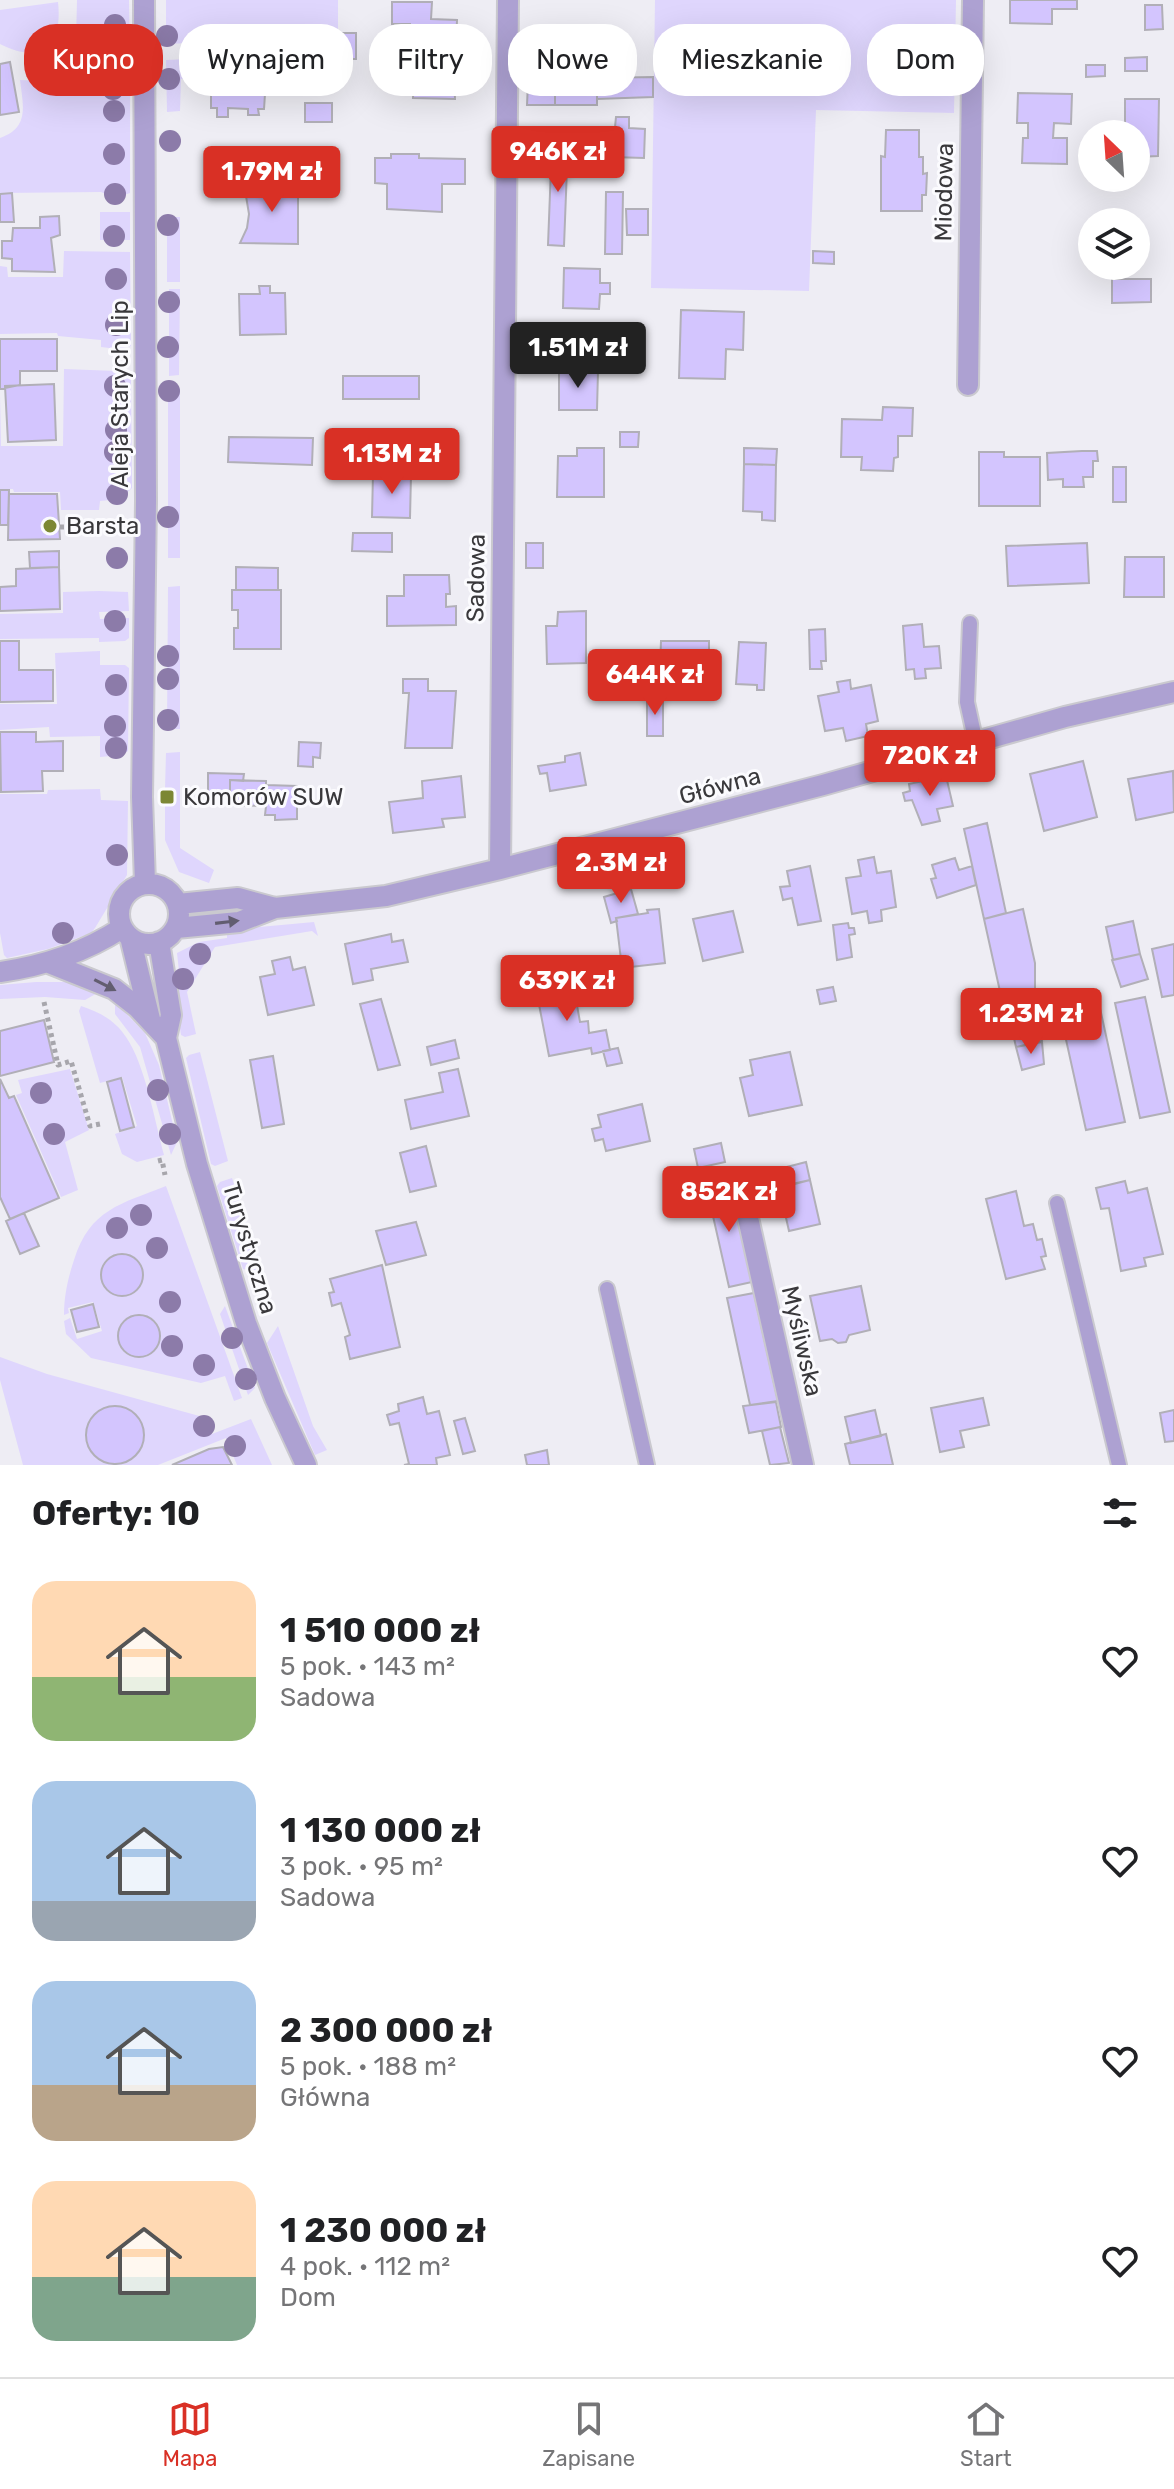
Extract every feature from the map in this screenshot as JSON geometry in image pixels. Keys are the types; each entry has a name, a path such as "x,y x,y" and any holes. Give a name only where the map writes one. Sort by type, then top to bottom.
{"street":[{"name":"Aleja Starych Lip","path":"144,0 146,454 142,797 145,883"},
{"name":"Sadowa","path":"500,869 508,0"},
{"name":"Miodowa","path":"968,385 973,0"},
{"name":"Główna","path":"176,928 239,922 275,908 370,898 500,869 1065,717 1174,692"},
{"path":"0,972 49,963 126,933 144,944 166,939 176,928 179,916 174,896 162,886 145,883 130,890 120,903 119,912 126,933 151,1023"},
{"name":"Główna","path":"178,904 238,898 275,908"},
{"name":"Turystyczna","path":"159,942 171,1015 166,1038 197,1164 242,1313 266,1378 306,1465"},
{"path":"49,963 114,989 137,1007 166,1038"},
{"name":"Myśliwska","path":"740,1182 803,1465"}],"lane":[{"path":"970,623 967,702 976,743"},
{"path":"1057,1203 1119,1465"},
{"path":"607,1289 647,1465"}],"path":[{"path":"60,527 99,526"},
{"path":"44,1002 58,1065 71,1061 90,1126 100,1124"},
{"path":"158,1161 162,1160 165,1175"}],"shaded area":[{"path":"77,0 129,0 129,24 76,24"},
{"path":"166,0 338,0 338,24 179,24 179,43 166,44"},
{"path":"655,0 956,0 956,24 867,24 867,96 954,96 954,113 816,110 809,291 651,288 654,96 851,96 851,24 655,24"},
{"path":"58,2 58,24 24,24 24,52 14,50 0,44 0,10"},
{"path":"179,59 180,111 167,112 166,60"},
{"path":"20,80 24,80 24,96 130,96 130,193 115,198 101,192 0,193 0,138 16,128 23,107"},
{"path":"100,212 130,212 130,240 100,240"},
{"path":"167,217 180,217 180,282 167,282"},
{"path":"64,251 130,252 131,346 118,349 101,347 101,340 58,336 57,333 0,334 0,266 7,267 8,277 63,277"},
{"path":"169,289 180,289 179,375 169,376"},
{"path":"64,369 116,371 131,380 132,488 120,499 100,501 99,510 61,510 60,492 0,489 0,396 1,446 63,446"},
{"path":"180,388 180,558 168,558 168,389"},
{"path":"180,586 180,729 167,729 168,587"},
{"path":"63,592 128,592 129,611 99,612 100,619 129,618 129,638 125,641 99,642 99,638 0,639 0,614 63,613"},
{"path":"100,651 100,665 125,665 129,668 128,751 122,755 100,757 100,736 50,737 49,727 0,730 0,704 57,704 55,653"},
{"path":"180,752 180,848 214,870 209,883 179,872 165,840 165,806 171,805 171,789 165,789 166,753"},
{"path":"100,789 101,800 128,801 127,875 91,933 48,949 7,958 0,933 0,794"},
{"path":"314,922 318,936 312,931 215,947 187,992 196,1034 181,1035 173,982 180,980 177,953 199,942 227,938 227,930"},
{"path":"68,982 99,992 85,1000 45,997 0,999 0,985"},
{"path":"115,1002 145,1033 159,1065 177,1142 171,1155 140,1047 115,1014"},
{"path":"81,1006 112,1021 133,1048 164,1155 137,1162 122,1154 115,1134 137,1126 122,1077 100,1083 79,1011"},
{"path":"200,1052 228,1161 215,1166 211,1164 186,1058"},
{"path":"70,1069 89,1130 65,1142 78,1190 61,1197 16,1095 22,1093 18,1080"},
{"path":"232,1178 262,1274 243,1269 217,1186"},
{"path":"166,1186 242,1398 234,1401 225,1376 201,1383 91,1358 66,1334 64,1321 70,1318 77,1339 102,1331 93,1302 68,1308 69,1313 64,1315 72,1267 89,1229 121,1204"},
{"path":"225,1306 255,1388 248,1395 220,1314"},
{"path":"278,1326 313,1426 327,1450 315,1455 267,1343"},
{"path":"0,1357 47,1374 203,1417 212,1434 251,1419 272,1465 237,1465 226,1438 158,1465 23,1465 0,1380"}],"building":[{"path":"1010,0 1077,0 1077,9 1052,9 1052,24 1010,23"},
{"path":"392,2 432,2 431,19 457,20 457,24 392,24"},
{"path":"1145,5 1162,5 1163,29 1145,30"},
{"path":"353,33 356,33 356,59 353,59"},
{"path":"1147,57 1147,71 1125,71 1125,58"},
{"path":"10,62 19,112 0,115 0,64"},
{"path":"1086,65 1105,65 1105,76 1086,77"},
{"path":"637,77 653,77 653,97 597,99 597,96 637,96"},
{"path":"1018,93 1072,94 1071,124 1054,123 1053,138 1067,138 1067,164 1022,163 1023,138 1028,138 1028,123 1017,123"},
{"path":"211,96 265,96 264,109 258,109 259,115 248,115 248,109 228,108 228,117 217,117 217,108 211,108"},
{"path":"455,96 455,99 413,98"},
{"path":"527,96 555,96 555,105 527,105"},
{"path":"555,96 597,96 597,105 555,105"},
{"path":"1125,99 1159,99 1158,156 1150,156 1150,120 1125,120"},
{"path":"305,103 332,103 332,122 305,122"},
{"path":"616,117 629,117 629,128 645,129 644,158 612,157"},
{"path":"886,130 919,130 919,157 923,157 923,174 927,173 922,211 881,211 881,156 885,157"},
{"path":"552,141 568,142 564,246 548,245"},
{"path":"391,154 465,159 465,184 442,184 442,212 387,209 387,184 375,183 375,158 391,158"},
{"path":"240,184 298,185 298,244 240,243 249,214"},
{"path":"606,192 623,192 622,254 605,254"},
{"path":"12,193 14,222 0,222 0,194"},
{"path":"626,209 648,209 648,235 627,235"},
{"path":"59,216 60,235 51,238 55,272 12,271 12,259 2,258 2,241 12,241 13,228 40,228 40,217"},
{"path":"813,251 834,252 834,264 813,263"},
{"path":"564,268 600,269 600,283 610,283 610,294 600,294 599,309 563,308"},
{"path":"1151,279 1151,302 1112,303 1112,280"},
{"path":"259,286 270,286 270,293 285,293 286,334 240,335 239,294 260,294"},
{"path":"681,310 744,312 743,350 726,349 725,379 679,378"},
{"path":"0,339 57,339 57,371 20,371 20,385 0,389"},
{"path":"559,371 598,371 597,410 559,410"},
{"path":"343,376 419,376 419,399 343,399"},
{"path":"54,384 56,440 8,442 5,386"},
{"path":"883,407 913,408 912,436 898,436 898,457 894,458 893,471 861,470 862,457 841,457 842,419 882,420"},
{"path":"620,432 639,432 638,447 620,447"},
{"path":"229,437 313,438 312,465 228,462"},
{"path":"577,448 604,448 604,497 557,497 558,456 577,456"},
{"path":"744,448 777,449 776,465 744,464"},
{"path":"1097,451 1098,461 1093,461 1093,477 1083,477 1084,487 1063,487 1063,479 1048,480 1047,453"},
{"path":"979,452 1004,452 1004,457 1040,457 1040,506 979,506"},
{"path":"744,464 776,465 775,521 762,520 762,512 743,511"},
{"path":"1113,467 1126,467 1126,502 1113,502"},
{"path":"373,474 411,475 410,518 372,517"},
{"path":"0,490 9,490 8,525 0,525"},
{"path":"9,494 57,494 60,539 8,540"},
{"path":"353,533 392,533 392,552 352,551"},
{"path":"526,543 543,543 543,568 526,568"},
{"path":"1087,543 1089,583 1008,586 1006,546"},
{"path":"59,551 59,567 30,568 29,552"},
{"path":"1125,557 1164,557 1164,597 1124,597"},
{"path":"59,567 60,609 0,611 0,587 16,586 16,569"},
{"path":"236,567 278,568 278,590 236,590"},
{"path":"404,575 449,575 450,594 446,594 446,607 456,606 456,625 387,626 387,596 404,596"},
{"path":"232,590 281,590 281,649 234,649 238,610 232,610"},
{"path":"586,611 586,663 547,664 546,626 557,626 558,612"},
{"path":"922,624 924,647 939,646 941,668 925,669 926,678 915,679 914,669 906,670 903,626"},
{"path":"825,629 826,661 821,661 822,669 810,669 809,630"},
{"path":"0,641 19,641 19,670 53,670 53,701 0,702"},
{"path":"661,641 709,641 709,684 691,683 686,669 660,669"},
{"path":"739,642 766,643 764,690 757,690 757,685 736,684"},
{"path":"403,679 428,679 428,691 456,691 452,748 405,748 409,693 403,693"},
{"path":"850,680 851,689 871,685 878,721 866,724 868,736 846,741 843,728 825,731 818,696 839,692 837,682"},
{"path":"663,698 663,736 647,736 647,699"},
{"path":"0,732 36,732 36,742 63,741 63,771 42,771 43,791 1,792"},
{"path":"299,742 321,743 320,758 313,757 313,767 298,766"},
{"path":"580,753 586,785 550,791 547,773 540,774 538,766 565,762 565,756"},
{"path":"1083,761 1097,817 1044,831 1030,774"},
{"path":"1173,771 1174,812 1136,820 1128,779"},
{"path":"208,773 244,774 243,781 230,780 230,804 208,804"},
{"path":"461,776 465,817 442,819 444,827 393,833 389,802 423,798 422,781"},
{"path":"946,776 953,806 937,809 940,821 922,825 912,800 905,801 903,793 910,791 909,784"},
{"path":"230,780 297,786 297,819 275,820 275,815 265,815 266,806 230,805"},
{"path":"987,823 1006,913 984,919 964,829"},
{"path":"874,857 877,873 891,871 896,907 881,910 882,921 869,923 867,911 852,914 846,878 861,876 858,860"},
{"path":"955,858 959,870 972,866 976,885 937,898 931,879 936,878 932,865"},
{"path":"810,866 821,921 798,925 792,898 783,900 780,887 790,886 787,871"},
{"path":"631,889 638,914 616,918 617,921 611,923 604,897"},
{"path":"659,909 665,963 622,968 616,918"},
{"path":"1023,909 1035,963 1035,989 1040,1008 1009,1016 1004,995 1001,996 984,919"},
{"path":"733,911 743,952 703,961 693,919"},
{"path":"1133,921 1140,954 1113,960 1106,927"},
{"path":"848,923 855,934 849,935 852,957 837,960 833,925"},
{"path":"391,934 392,942 403,940 408,962 371,969 373,980 353,984 345,944"},
{"path":"1174,944 1174,995 1162,997 1152,949"},
{"path":"1140,954 1148,979 1121,987 1112,960"},
{"path":"290,957 293,970 305,967 314,1005 268,1015 260,977 275,974 272,961"},
{"path":"573,983 580,1022 588,1021 589,1033 606,1030 610,1050 592,1054 591,1048 549,1056 536,989"},
{"path":"833,987 836,1001 820,1004 817,990"},
{"path":"1096,990 1125,1122 1086,1130 1057,999"},
{"path":"1145,997 1170,1112 1140,1118 1115,1003"},
{"path":"381,999 400,1065 378,1070 360,1004"},
{"path":"1036,1010 1042,1041 1016,1047 1009,1016"},
{"path":"44,1020 54,1062 0,1076 0,1031"},
{"path":"455,1040 459,1058 431,1065 427,1047"},
{"path":"1042,1042 1044,1064 1022,1070 1016,1047"},
{"path":"618,1048 622,1063 607,1066 603,1051"},
{"path":"790,1052 802,1105 749,1116 740,1078 753,1075 750,1060"},
{"path":"273,1056 284,1124 262,1128 250,1060"},
{"path":"458,1069 469,1116 411,1129 405,1100 443,1092 439,1073"},
{"path":"121,1078 134,1127 120,1131 107,1082"},
{"path":"0,1079 9,1098 14,1096 59,1198 10,1219 0,1197"},
{"path":"642,1104 650,1141 606,1151 603,1139 595,1141 592,1129 601,1127 598,1115"},
{"path":"721,1143 725,1162 698,1168 694,1149"},
{"path":"426,1146 436,1186 410,1192 400,1153"},
{"path":"806,1162 810,1180 783,1187 779,1169"},
{"path":"810,1180 820,1224 789,1231 779,1187"},
{"path":"729,1181 752,1282 729,1287 706,1185"},
{"path":"1125,1181 1128,1193 1147,1188 1163,1254 1144,1258 1146,1266 1121,1271 1109,1208 1101,1209 1096,1188"},
{"path":"1016,1191 1024,1226 1033,1224 1037,1240 1042,1239 1046,1256 1041,1257 1045,1269 1006,1279 986,1199"},
{"path":"24,1213 39,1246 20,1254 6,1221"},
{"path":"416,1222 426,1255 386,1265 376,1231"},
{"path":"122,1254 137,1260 143,1275 137,1290 122,1296 107,1290 101,1275 107,1260"},
{"path":"382,1265 400,1347 350,1359 345,1337 350,1335 341,1303 332,1306 329,1293 334,1292 330,1279"},
{"path":"861,1286 870,1330 849,1335 846,1342 838,1343 832,1339 820,1341 810,1296"},
{"path":"754,1293 778,1401 750,1405 727,1298"},
{"path":"93,1304 99,1327 77,1332 71,1310"},
{"path":"139,1315 154,1321 160,1336 154,1351 139,1357 124,1351 118,1336 124,1321"},
{"path":"423,1397 427,1414 439,1411 450,1455 436,1458 437,1465 404,1465 409,1464 399,1423 390,1425 387,1415 399,1411 398,1404"},
{"path":"983,1398 989,1425 960,1431 964,1447 940,1452 931,1408"},
{"path":"776,1402 781,1427 749,1433 743,1406"},
{"path":"115,1406 136,1414 144,1435 136,1456 115,1464 94,1456 86,1435 94,1414"},
{"path":"875,1410 881,1436 851,1443 845,1417"},
{"path":"1174,1410 1174,1441 1165,1442 1160,1413"},
{"path":"465,1418 475,1451 463,1454 454,1421"},
{"path":"780,1427 789,1463 770,1465 762,1431"},
{"path":"886,1434 893,1465 850,1465 845,1444"},
{"path":"223,1447 232,1465 172,1465 209,1449"},
{"path":"547,1450 549,1465 527,1465 525,1455"}],"place":[{"name":"Barsta","path":"50,526"},
{"name":"Komorów SUW","path":"167,797"}]}
